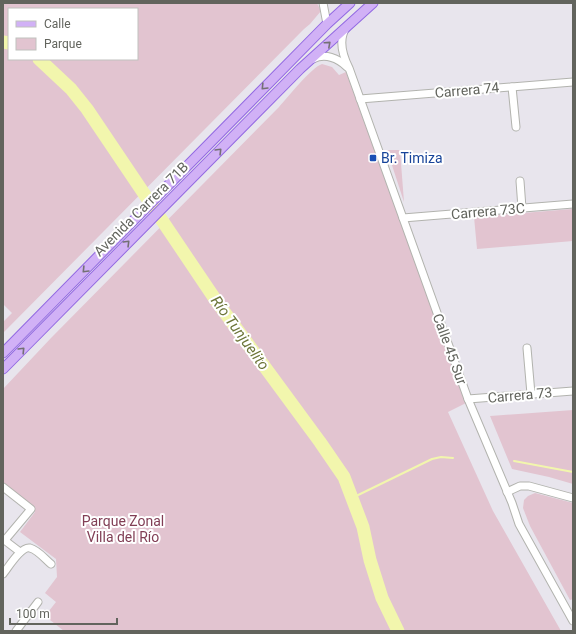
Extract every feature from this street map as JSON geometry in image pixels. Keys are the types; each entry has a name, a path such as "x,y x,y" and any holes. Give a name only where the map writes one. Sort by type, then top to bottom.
{"main road":[{"name":"Avenida Carrera 71B","path":"3,354 292,59 350,3"},
{"name":"Avenida Carrera 71B","path":"3,369 300,69 373,3"}],"street":[{"path":"323,3 327,24"},
{"name":"Calle 45 Sur","path":"347,26 343,35 342,50 468,399 519,524 573,621"},
{"path":"309,61 316,57 324,56 342,62 349,68"},
{"name":"Carrera 74","path":"360,99 573,82"},
{"path":"512,87 516,127"},
{"path":"520,181 522,208"},
{"name":"Carrera 73C","path":"402,218 573,204"},
{"path":"527,348 531,394"},
{"name":"Carrera 73","path":"468,399 573,391"},
{"path":"507,492 520,486 529,486 573,498"},
{"path":"3,487 31,509 4,540 20,552"},
{"path":"3,574 20,552 26,548 31,548 51,564"},
{"path":"16,631 38,602"}],"green space":[{"path":"3,3 317,3 321,11 310,24 3,333 3,322 12,313 3,304"},
{"name":"Parque Zonal Villa del Río","path":"322,64 332,67 339,75 346,72 466,403 448,412 493,511 561,631 64,631 45,616 56,602 45,593 57,577 56,559 20,532 35,512 3,487 3,389 51,338 279,107 293,90 312,71"},
{"path":"387,150 400,150 404,202"},
{"path":"572,209 573,241 477,249 474,217"},
{"path":"573,410 573,484 512,469 490,416"},
{"path":"535,493 573,503 573,599 570,600 530,526 523,508 524,500 528,496"}],"waterway":[{"name":"Río Tunjuelito","path":"3,42 8,43"},
{"name":"Río Tunjuelito","path":"40,60 71,89 87,109 217,302 344,477 363,527 370,560 382,598 398,631"},
{"path":"352,498 432,459 441,457 453,458"},
{"path":"514,461 573,472"}],"place":[{"name":"Br. Timiza","path":"373,158"}]}
